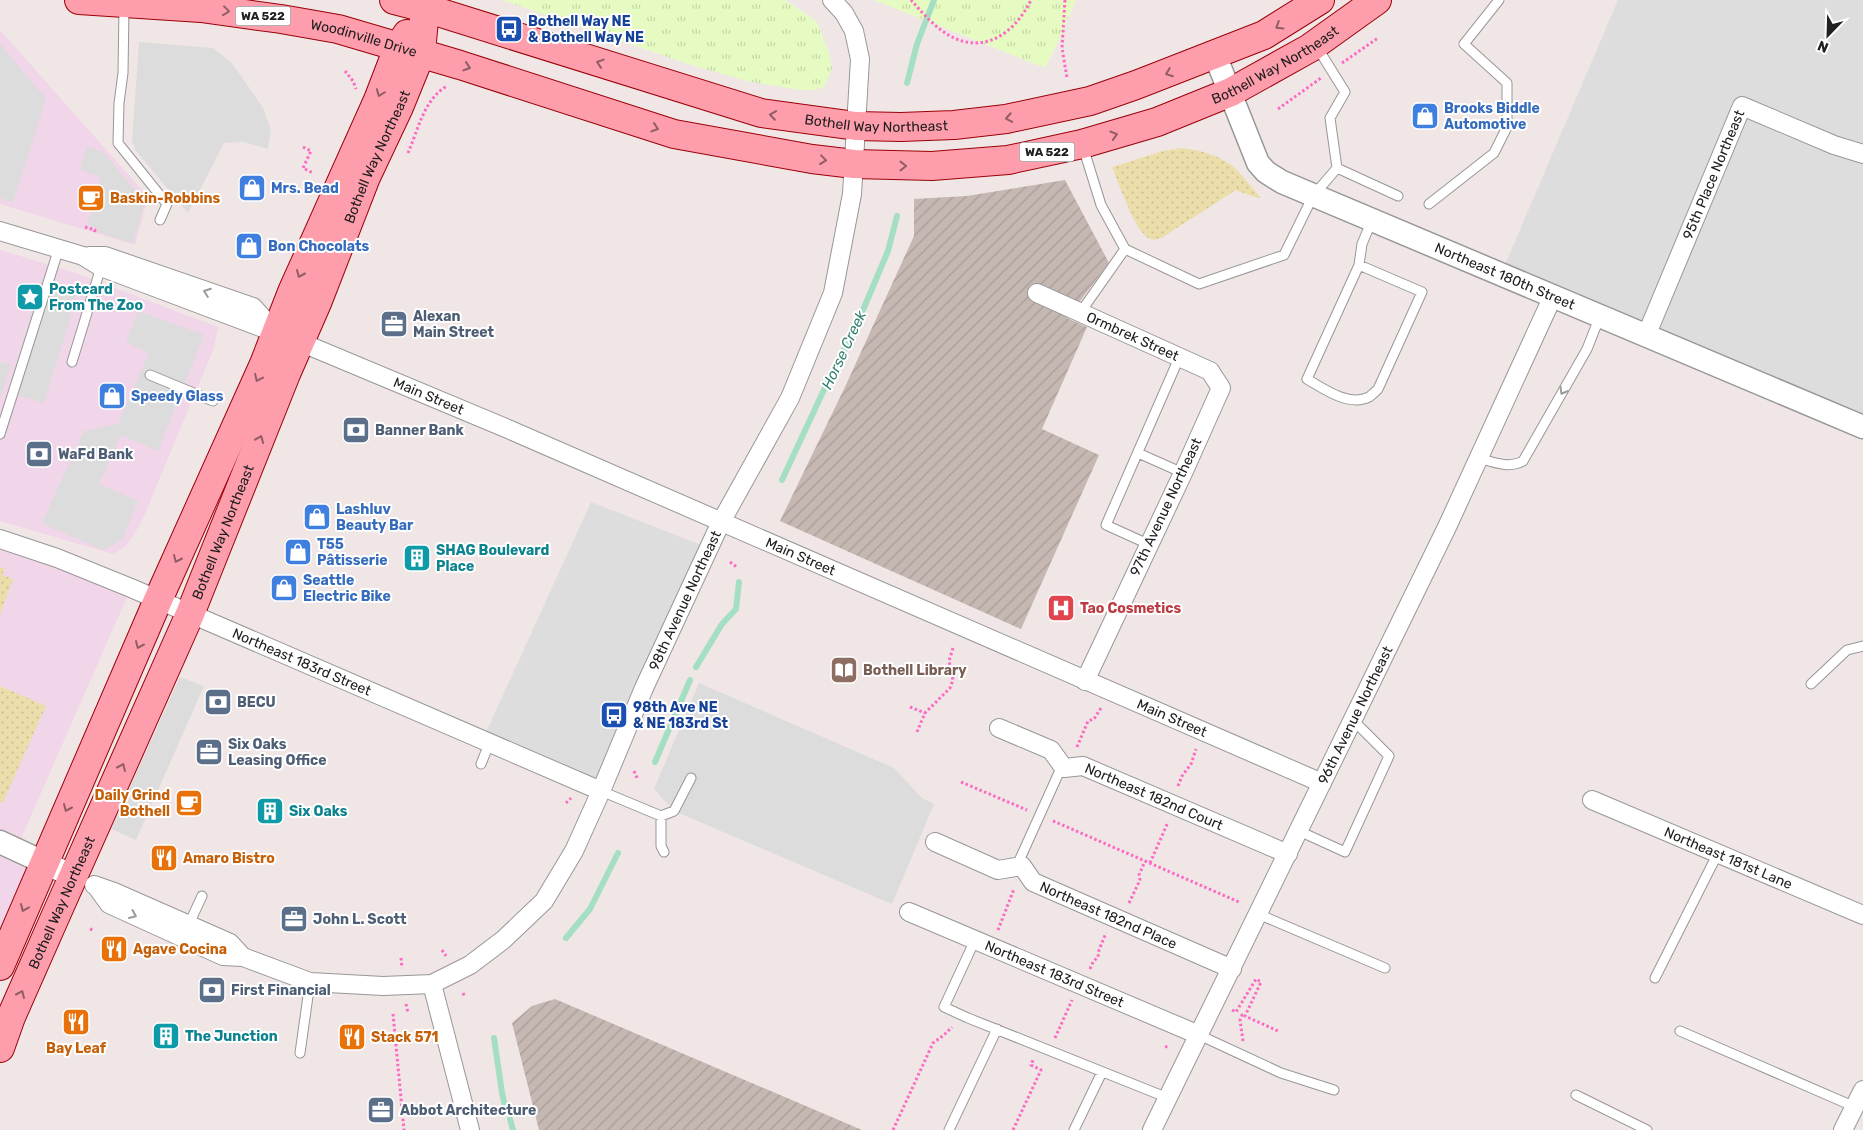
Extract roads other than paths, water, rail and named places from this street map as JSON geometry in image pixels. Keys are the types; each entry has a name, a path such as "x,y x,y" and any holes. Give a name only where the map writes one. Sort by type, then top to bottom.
{"main road":[{"name":"Woodinville Drive","path":"79,0 201,8 338,29 608,112"},
{"path":"394,0 425,8"},
{"name":"Bothell Way Northeast","path":"0,966 158,600 264,364 288,337 399,107 409,50 425,8 761,113 856,126 901,127 954,125 1006,119 1090,101 1264,35 1320,0"},
{"name":"Bothell Way Northeast","path":"608,112 674,134 812,159 854,164 932,166 1008,160 1082,144 1157,122 1231,92 1314,44 1350,21 1377,0"},
{"name":"Bothell Way Northeast","path":"0,1048 11,1017 85,881 286,374 288,337"}],"street":[{"path":"832,0 844,13 854,31 860,58 854,164"},
{"name":"Northeast 180th Street","path":"1215,55 1258,163 1266,172 1282,182 1863,427"},
{"name":"95th Place Northeast","path":"1646,336 1742,106 1834,145 1863,154"},
{"name":"98th Avenue Northeast","path":"432,984 476,960 503,940 544,901 574,851 644,688 721,522 790,398 833,293 852,194 854,164"},
{"name":"Main Street","path":"0,230 83,256 102,268 288,337 508,429 1322,784"},
{"name":"Main Street","path":"83,256 105,256 253,308 288,337"},
{"name":"Ormbrek Street","path":"1037,293 1210,371 1220,388"},
{"name":"96th Avenue Northeast","path":"1152,1130 1447,527 1553,296"},
{"name":"97th Avenue Northeast","path":"1085,681 1183,473 1220,388"},
{"name":"Northeast 183rd Street","path":"0,539 57,558 158,600 601,791"},
{"name":"Northeast 182nd Court","path":"999,728 1051,750 1064,768 1083,766 1288,854"},
{"name":"Northeast 181st Lane","path":"1592,800 1863,915"},
{"path":"0,842 18,849 43,863 230,942 243,957"},
{"path":"935,842 998,870 1022,866"},
{"name":"Northeast 182nd Place","path":"1022,866 1033,882 1232,968"},
{"path":"85,881 109,904 223,956 243,957 310,982 383,986 432,984 470,1130"},
{"name":"Northeast 183rd Street","path":"909,912 1199,1035"},
{"path":"1843,1130 1863,1090"}],"lane":[{"path":"1429,204 1494,153 1507,127 1507,83 1464,44 1500,0"},
{"path":"125,4 123,74 118,103 118,143 168,204 160,220"},
{"path":"1082,144 1101,205 1125,249 1199,284 1284,255 1313,196 1337,168 1330,118 1345,92 1314,44"},
{"path":"1337,168 1398,196"},
{"path":"1358,265 1422,292 1378,389 1369,397 1356,400 1339,396 1307,379 1358,265 1362,244 1372,220"},
{"path":"0,434 59,248"},
{"path":"1080,313 1125,249"},
{"path":"72,362 102,268"},
{"path":"1478,458 1500,465 1518,464 1523,461 1587,349 1600,316"},
{"path":"1148,544 1106,525 1179,358"},
{"path":"150,374 213,401"},
{"path":"1138,453 1183,473"},
{"path":"1811,684 1847,650 1863,646"},
{"path":"1299,831 1345,852 1389,756 1353,720"},
{"path":"481,764 489,744"},
{"path":"1022,866 1019,861 1061,768 1064,768"},
{"path":"601,791 661,816 674,811 691,778"},
{"path":"661,816 661,846 664,852"},
{"path":"1655,978 1718,854"},
{"path":"189,924 202,896"},
{"path":"1258,914 1385,968"},
{"path":"975,940 944,1007 1168,1098"},
{"path":"300,1052 310,982"},
{"path":"949,1130 997,1029"},
{"path":"1680,1031 1855,1107"},
{"path":"1199,1035 1280,1073 1334,1090"},
{"path":"1074,1130 1102,1072"},
{"path":"1576,1095 1648,1130"}],"waterway":[{"name":"Horse Creek","path":"907,83 917,44 934,0"},
{"name":"Horse Creek","path":"782,480 828,381 855,329 888,251 897,216"},
{"name":"Horse Creek","path":"696,667 722,624 736,609 739,582"},
{"name":"Horse Creek","path":"655,762 690,680"},
{"name":"Horse Creek","path":"566,938 590,909 618,853"},
{"name":"Horse Creek","path":"494,1038 505,1106"},
{"name":"Horse Creek","path":"510,1119 513,1130"}],"place":[{"name":"Bothell Way NE & Bothell Way NE","path":"509,29"},
{"name":"Brooks Biddle Automotive","path":"1425,116"},
{"name":"Mrs. Bead","path":"252,188"},
{"name":"Baskin-Robbins","path":"91,198"},
{"name":"Bon Chocolats","path":"249,246"},
{"name":"Postcard From The Zoo","path":"30,297"},
{"name":"Alexan Main Street","path":"394,324"},
{"name":"Speedy Glass","path":"112,396"},
{"name":"Banner Bank","path":"356,430"},
{"name":"WaFd Bank","path":"39,454"},
{"name":"Lashluv Beauty Bar","path":"317,517"},
{"name":"T55 Pâtisserie","path":"298,552"},
{"name":"SHAG Boulevard Place","path":"417,558"},
{"name":"Seattle Electric Bike","path":"284,588"},
{"name":"Tao Cosmetics","path":"1061,608"},
{"name":"Bothell Library","path":"844,670"},
{"name":"BECU","path":"218,702"},
{"name":"98th Ave NE & NE 183rd St","path":"614,715"},
{"name":"Six Oaks Leasing Office","path":"209,752"},
{"name":"Daily Grind Bothell","path":"189,803"},
{"name":"Six Oaks","path":"270,811"},
{"name":"Amaro Bistro","path":"164,858"},
{"name":"John L. Scott","path":"294,919"},
{"name":"Agave Cocina","path":"114,949"},
{"name":"First Financial","path":"212,990"},
{"name":"Bay Leaf","path":"76,1022"},
{"name":"The Junction","path":"166,1036"},
{"name":"Stack 571","path":"352,1037"},
{"name":"Abbot Architecture","path":"381,1110"}]}
